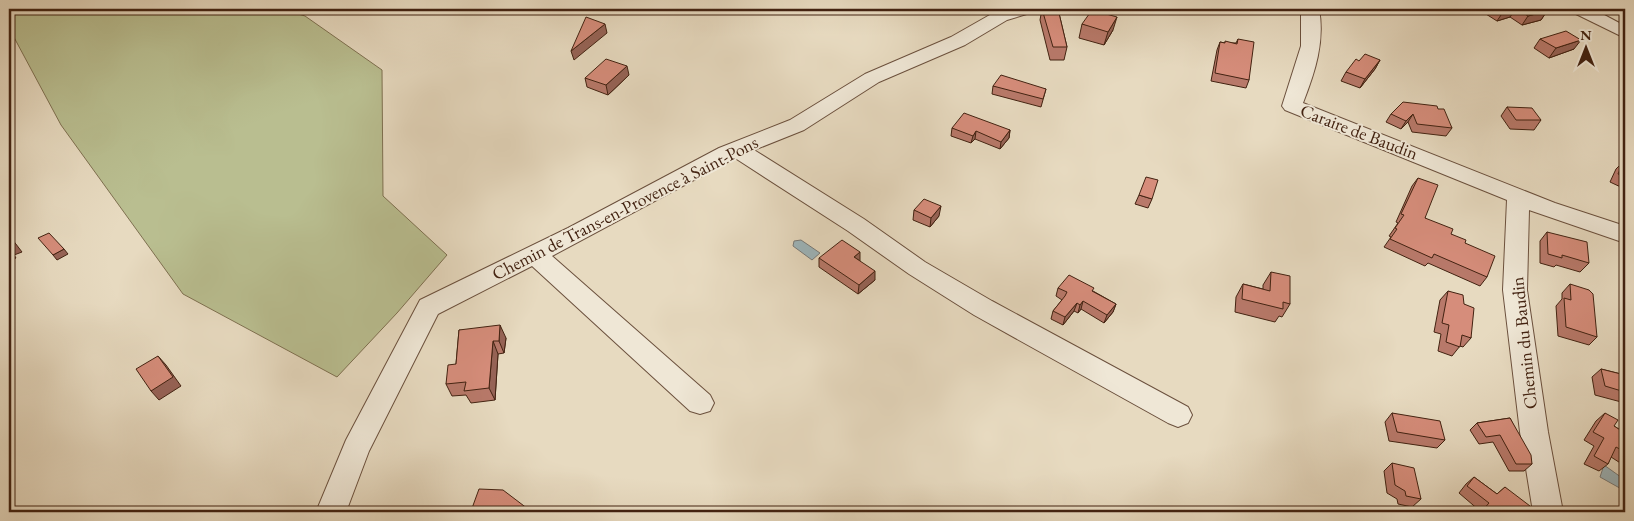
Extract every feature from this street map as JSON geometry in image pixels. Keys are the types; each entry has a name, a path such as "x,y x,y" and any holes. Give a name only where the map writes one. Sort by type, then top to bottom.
{"street":[{"name":"Chemin de Trans-en-Provence à Saint-Pons","path":"332,512 356,449 429,308 535,255 737,149 797,125 872,78 958,41 1001,16 1024,9"},
{"name":"Caraire de Baudin","path":"1310,9 1312,27 1309,60 1292,106 1518,196"},
{"path":"1578,12 1625,33"},
{"path":"737,149 856,225 917,268 983,308 1178,415"},
{"path":"1518,196 1547,209 1625,235"},
{"name":"Chemin du Baudin","path":"1518,196 1515,290 1548,512"},
{"path":"535,255 700,403"}],"green space":[{"path":"9,9 282,9 305,16 382,70 383,196 447,255 397,313 337,377 183,294 61,125 9,28"}],"water":[{"path":"801,240 820,253 812,260 793,246 794,241"},
{"path":"1604,465 1625,480 1625,491 1600,477"}],"building":[{"path":"1042,9 1058,9 1067,47 1053,47"},
{"path":"1497,9 1515,9 1503,12"},
{"path":"1516,9 1542,9 1547,11 1528,16"},
{"path":"1092,10 1117,17 1108,32 1082,24"},
{"path":"586,17 605,24 571,51"},
{"path":"1566,31 1581,40 1556,48 1540,39"},
{"path":"1238,39 1254,42 1249,80 1215,73 1220,42 1225,43 1225,41 1237,44"},
{"path":"1365,54 1380,60 1365,79 1346,72 1356,59 1359,61"},
{"path":"606,59 627,66 606,85 585,78"},
{"path":"1001,75 1046,89 1043,99 993,86"},
{"path":"1403,102 1437,106 1438,109 1444,109 1452,128 1417,124 1413,114 1406,121 1391,114"},
{"path":"1507,107 1532,108 1541,120 1516,120"},
{"path":"964,113 1010,130 1001,142 976,131 973,136 952,128"},
{"path":"1625,161 1625,177 1618,174"},
{"path":"1146,177 1158,180 1152,199 1139,195"},
{"path":"1418,178 1438,185 1425,218 1453,229 1451,234 1466,240 1465,243 1495,256 1487,277 1434,254 1432,258 1390,239 1404,215 1401,214"},
{"path":"924,199 941,206 931,218 914,210"},
{"path":"1547,232 1587,242 1589,263 1562,255 1562,258 1548,254"},
{"path":"49,233 64,249 53,255 38,238"},
{"path":"9,237 14,244 9,246"},
{"path":"842,240 860,252 854,257 875,271 859,285 819,258"},
{"path":"1271,272 1290,276 1290,304 1283,302 1283,309 1242,299 1243,284 1270,291"},
{"path":"1069,275 1094,288 1092,291 1116,304 1107,315 1083,301 1080,305 1077,303 1065,317 1053,311 1067,292 1058,288"},
{"path":"1570,284 1589,290 1593,294 1597,337 1566,327 1564,298 1571,300"},
{"path":"1448,291 1463,295 1464,304 1474,308 1471,338 1462,335 1460,347 1446,342 1449,325 1442,323"},
{"path":"500,325 499,341 493,341 489,388 464,391 466,382 446,384 448,365 456,364 459,330"},
{"path":"158,356 173,377 151,391 136,369"},
{"path":"1601,369 1625,375 1625,392 1605,386"},
{"path":"1392,413 1440,421 1445,440 1397,432"},
{"path":"1605,413 1618,420 1614,426 1625,433 1625,452 1616,447 1608,464 1594,456 1604,438 1593,432"},
{"path":"1510,418 1531,455 1532,464 1516,464 1500,435 1486,437 1477,423"},
{"path":"1392,463 1414,468 1421,499 1406,496 1405,491 1395,485"},
{"path":"1474,477 1497,494 1505,487 1530,506 1524,512 1481,512 1489,503 1467,486"},
{"path":"479,489 503,490 532,512 472,512"},
{"path":"808,510 808,512 780,512"}]}
